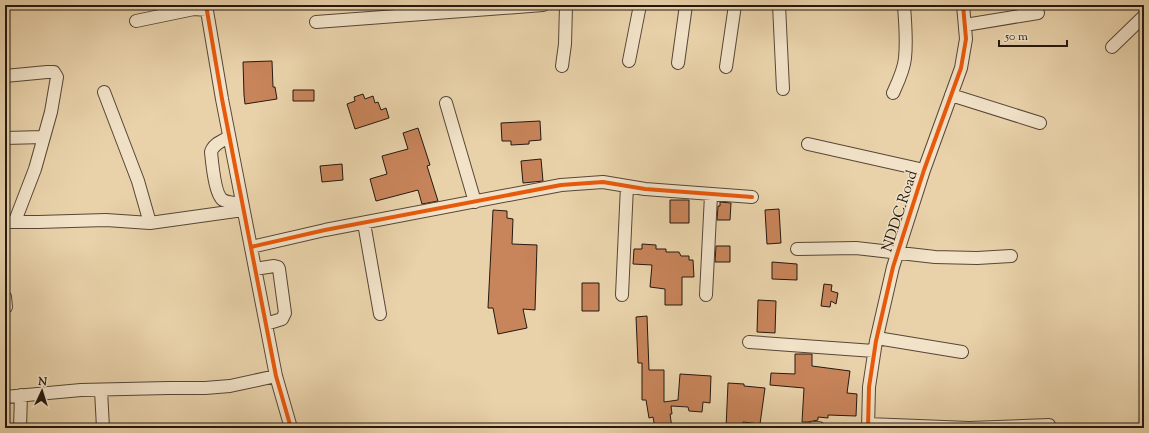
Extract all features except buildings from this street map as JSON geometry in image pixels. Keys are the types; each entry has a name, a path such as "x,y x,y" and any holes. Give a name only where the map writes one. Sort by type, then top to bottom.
{"street":[{"path":"316,22 543,5"},
{"path":"562,66 565,44 566,5"},
{"path":"629,61 640,5"},
{"path":"678,63 686,5"},
{"path":"726,67 735,5"},
{"path":"779,5 783,89"},
{"path":"893,93 905,59 906,40 904,5"},
{"name":"NDDC Road","path":"868,426 869,387 874,351 893,267 924,170 961,68 966,39 963,5"},
{"path":"136,21 207,7 229,137 276,376 291,428"},
{"path":"965,25 1038,13"},
{"path":"1112,47 1144,16"},
{"path":"5,76 54,72 56,77 51,112 35,169 10,221 38,222 106,220 150,223 243,207"},
{"path":"104,92 136,175 150,223"},
{"path":"951,95 1040,123"},
{"path":"446,103 475,202"},
{"path":"5,138 44,137"},
{"path":"229,137 212,147 211,152 218,190 224,201 243,207"},
{"path":"808,144 924,170"},
{"path":"251,247 364,222 561,185 603,182 645,189 752,197"},
{"path":"622,295 627,186"},
{"path":"706,295 711,195"},
{"path":"364,222 380,314"},
{"path":"797,249 856,248 935,257 977,258 1011,256"},
{"path":"255,269 274,266 278,267 279,270 285,313 282,319 266,324"},
{"path":"877,338 962,352"},
{"path":"749,342 874,351"},
{"path":"5,397 101,390 205,388 230,386 276,376"},
{"path":"101,390 104,428"},
{"path":"20,428 21,395"},
{"path":"868,426 969,428 1049,425"},
{"path":"813,428 819,428"}],"cycle path":[{"path":"206,5 222,99 276,376 291,428"},
{"path":"868,428 869,387 876,341 893,267 924,170 961,68 966,39 963,5"},
{"path":"251,247 325,230 561,185 603,182 645,189 752,197"}]}
